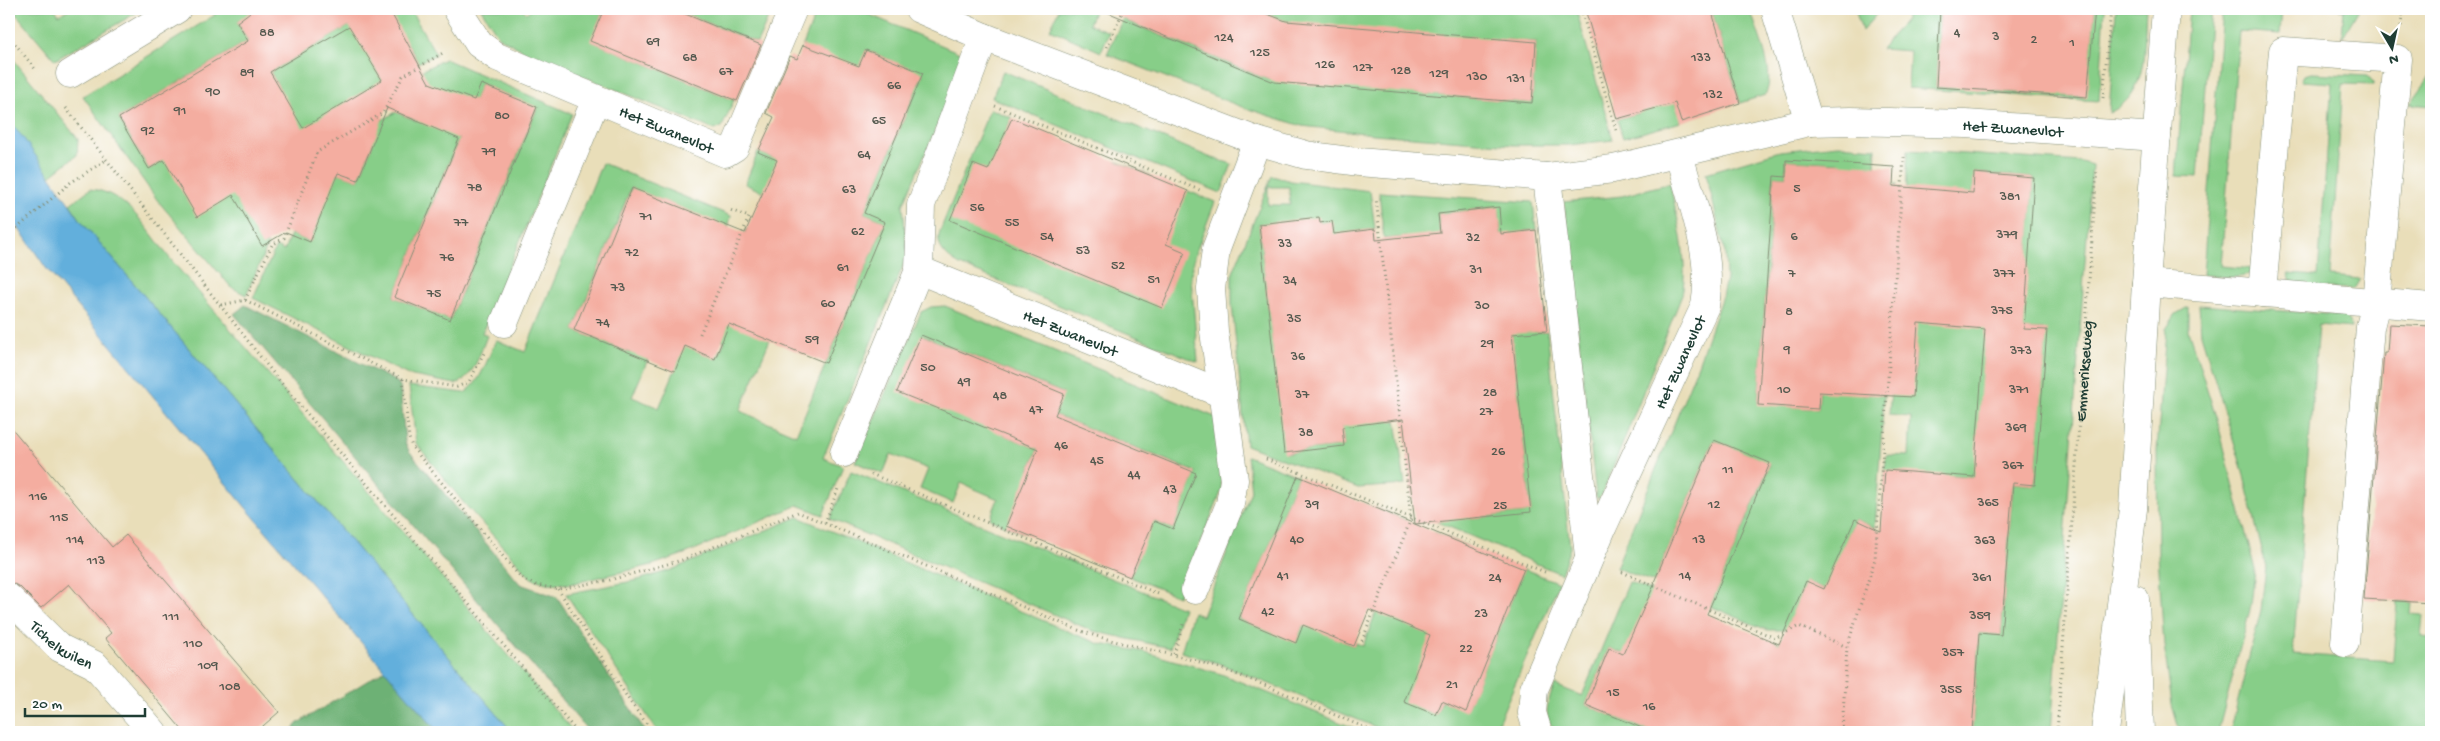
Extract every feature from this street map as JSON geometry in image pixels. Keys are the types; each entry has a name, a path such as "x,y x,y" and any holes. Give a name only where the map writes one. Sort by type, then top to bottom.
{"street":[{"path":"70,74 177,9"},
{"name":"Het Zwanevlot","path":"457,9 473,36 488,52 497,57 718,152 730,151 735,147 793,9"},
{"name":"Het Zwanevlot","path":"922,9 984,37 1257,141 1306,155 1372,163 1547,177 1626,166 1809,122 1907,122 2156,137"},
{"path":"1775,9 1809,122"},
{"path":"2105,732 2133,509 2146,283 2166,9"},
{"path":"844,454 919,270 921,205 984,37"},
{"path":"2262,293 2283,51 2398,59 2376,303 2370,327 2345,643"},
{"path":"504,324 596,99"},
{"path":"1196,590 1230,504 1234,480 1214,331 1211,288 1216,249 1257,141"},
{"name":"Het Zwanevlot","path":"1538,732 1532,713 1534,689 1589,558 1705,306 1709,281 1705,254 1678,154"},
{"name":"Het Zwanevlot","path":"1547,177 1589,558"},
{"name":"Het Zwanevlot","path":"919,270 1223,394"},
{"path":"2146,283 2431,307"},
{"path":"2133,509 2140,732"},
{"name":"Tichelkuilen","path":"9,600 60,648 95,665 153,732"}],"path":[{"path":"1094,79 1124,9"},
{"path":"1581,9 1626,166"},
{"name":"Emmerikseweg","path":"2057,732 2100,134 2111,9"},
{"path":"9,36 39,73"},
{"path":"245,300 272,245 284,238 317,152 383,113 403,76 473,36"},
{"path":"963,93 1233,203"},
{"path":"62,102 277,378 577,732"},
{"path":"1842,732 1847,647 1875,559 1907,122"},
{"path":"9,235 70,184 106,160"},
{"path":"1362,641 1411,519 1372,163"},
{"path":"700,334 749,217 730,210"},
{"path":"220,305 245,300 403,379 457,387 469,382 496,326 504,324"},
{"path":"403,379 409,438 412,447 516,572 536,585 558,589 646,572 682,560 798,512 1078,630 1107,640 1174,654 1225,670 1376,732"},
{"path":"1230,445 1578,585"},
{"path":"866,471 1170,599"},
{"path":"1589,558 1775,638 1799,626 1847,647"},
{"path":"558,589 631,703 653,732"}],"green space":[{"path":"12,9 55,9 59,15 69,9 143,9 55,60"},
{"path":"211,9 259,9 237,22 248,41 119,118 149,169 281,91 270,72 378,9 410,9 436,54 418,63 408,44 373,65 384,83 266,244 268,245 246,295 231,287 158,201 83,96 215,15"},
{"path":"481,9 523,9 526,13 532,9 604,9 591,41 734,100 722,127 715,130 533,56 499,37"},
{"path":"673,9 772,9 757,43"},
{"path":"818,9 856,9 967,56 903,205 907,256 823,458 843,466 823,515 798,505 687,553 652,565 570,584 546,583 531,578 463,502 416,443 409,386 464,393 470,389 479,377 496,340 525,352 602,163 731,216 697,351 717,359 725,341 704,333 747,228 768,237 763,192 745,184 758,152 778,160 803,45","holes":["866,50 923,74 864,213 885,222 796,435 740,411 799,270","631,188 688,211 630,353 574,330","648,359 675,370 659,408 632,397"]},
{"path":"1059,9 1095,9 1089,24 1109,32 1101,52 1050,29"},
{"path":"1127,9 1131,9 1126,21 1269,80 1292,24 1255,9 1576,9 1613,140 1569,145 1514,145 1374,134 1302,126 1242,107 1107,54","holes":["1497,39 1536,42 1532,103 1415,93"]},
{"path":"1608,9 1648,9 1681,122 1623,138 1617,119 1639,113 1627,75 1606,81 1596,47 1617,41"},
{"path":"1711,9 1750,9 1765,53 1769,76 1765,95 1740,103"},
{"path":"1855,9 1881,9 1862,31"},
{"path":"1897,9 1940,9 1936,87 1954,88 1957,56 1992,58 1992,91 2030,94 2031,61 2067,64 2065,96 2086,97 2095,9 2105,9 2099,101 1908,88 1910,51 1881,49 1907,18"},
{"path":"2116,9 2146,9 2144,54 2138,82 2132,94 2122,105 2109,113"},
{"path":"2189,9 2211,9 2198,177 2176,176"},
{"path":"2222,9 2282,9 2280,34 2239,31 2221,266 2253,269 2250,273 2238,277 2203,275"},
{"path":"2344,9 2359,9 2342,38"},
{"path":"9,54 78,139 77,155 50,176 9,122"},
{"path":"445,59 572,114 482,333 487,336 479,357 467,377 455,384 408,375 253,298 276,247 284,251 291,234 310,242 325,204 307,197 339,173 358,180 373,143 355,136 396,112 417,121 411,76","holes":["481,84 537,108 450,320 394,297"]},
{"path":"1003,71 1209,157 1232,164 1221,193 992,98"},
{"path":"2312,73 2368,76 2374,83 2374,85 2343,84 2330,276 2360,279 2354,289 2293,286 2288,274 2318,276 2332,83 2301,81 2304,75"},
{"path":"2431,75 2431,106 2410,104"},
{"path":"990,109 1012,118 1003,138 1118,162 1150,175 1142,196 1188,191 1215,202 1194,257 1191,277 1198,362 960,265 946,255 940,247 940,231"},
{"path":"1838,145 1876,148 1874,183 1897,185 1896,204 1862,394 1884,395 1875,528 1855,519 1826,590 1806,581 1786,630 1767,630 1710,606 1770,464 1714,440 1654,582 1616,568 1698,365 1726,279 1725,253 1706,173 1780,151","holes":["1786,160 1840,163 1818,409 1758,404 1774,176 1786,177"]},
{"path":"1908,150 2081,162 2092,165 2051,732 1972,732 1979,633 2001,635 2013,483 2035,485 2046,330 2023,329 2034,178 1975,173 1971,211 1986,329 1975,477 1952,475 1918,629 1911,732 1869,732 1880,530 1903,531 1884,491 1886,455 1909,456 1911,417 1889,415 1892,378 1915,379 1915,322 1907,208"},
{"path":"1272,176 1291,181 1370,191 1375,229 1353,232 1374,422 1396,420 1405,485 1358,488 1246,445 1232,304 1232,275","holes":["1268,187 1289,187 1290,205 1268,205","1332,222 1336,249 1323,251 1344,446 1285,453 1259,224"]},
{"path":"1670,183 1683,253 1684,281 1682,295 1602,495 1598,499 1596,496 1564,202 1622,196"},
{"path":"90,189 116,198 137,216 172,261 574,732 512,732 82,222 70,204"},
{"path":"1379,192 1533,202 1536,230 1525,231 1502,241 1498,207 1438,214 1471,518 1531,512 1511,327 1536,332 1547,331 1570,548 1561,574 1416,513 1406,237 1384,239"},
{"path":"245,305 397,382 400,386 405,442 409,451 520,584 557,597 646,732 589,732 234,314"},
{"path":"2199,305 2339,315 2345,316 2349,321 2351,328 2318,325 2293,654 2393,661 2397,601 2412,602 2411,614 2423,615 2421,637 2431,638 2431,732 2230,732 2261,610 2266,567 2242,468 2201,334"},
{"path":"945,306 1215,417 1222,490 1178,596 1130,577 1139,557 1124,550 1022,533 990,519 998,499 961,483 953,503 920,489 928,469 891,454 883,474 855,462 921,312 931,307","holes":["921,335 1063,393 1055,415 1196,472 1173,529 1029,470 1038,449 1004,435"]},
{"path":"2188,307 2188,330 2217,420 2255,570 2251,606 2218,732 2180,732 2172,705 2164,645 2158,554 2157,451 2166,329 2176,314"},
{"path":"1247,456 1298,476 1239,619 1296,642 1354,500 1406,520 1399,538 1335,638 1354,646 1356,643 1363,646 1376,612 1426,550 1434,532 1468,546 1405,701 1436,715 1442,701 1466,711 1524,569 1559,583 1494,732 1388,732 1218,663 1181,652 1193,612 1202,616 1251,491"},
{"path":"851,471 1183,608 1170,648 1093,631 830,519"},
{"path":"798,517 1100,644 1145,652 1221,674 1364,732 658,732 566,594 638,580 671,570"},
{"path":"1629,582 1652,591 1698,633 1776,643 1788,640 1843,649 1837,732 1822,732 1830,714 1716,692 1609,648 1586,705 1653,732 1559,732 1549,722 1547,710 1555,685 1582,696"},
{"path":"385,670 438,732 290,732 298,723"}],"water":[{"path":"9,122 22,136 82,222 512,732 438,732 247,509 46,268 9,214"}],"building":[{"path":"254,9 389,9 429,83 474,100 481,84 537,107 450,320 394,297 459,139 387,108 358,180 338,173 310,242 286,232 262,246 233,195 197,217 164,160 149,169 119,118 248,41 237,22","holes":["349,26 382,80 303,128 270,72"]},
{"path":"604,9 673,9 761,45 737,101 590,41"},
{"path":"1100,9 1254,9 1286,21 1536,42 1532,103 1274,82"},
{"path":"1585,9 1711,9 1740,103 1681,122 1675,103 1617,119"},
{"path":"1940,9 2095,9 2087,97 1936,87"},
{"path":"803,45 859,66 866,50 923,73 864,213 885,222 826,363 729,324 715,359 685,346 675,371 574,330 632,188 745,233 777,160 758,152 774,117 766,113 790,56 797,59"},
{"path":"1012,118 1188,191 1166,244 1185,252 1162,308 950,220 973,164 988,170"},
{"path":"1786,160 1894,167 1893,186 1973,193 1974,173 2034,178 2024,329 2047,330 2035,485 2013,483 2001,635 1979,633 1972,732 1652,732 1586,705 1609,648 1623,654 1655,583 1714,440 1770,463 1707,614 1779,644 1806,581 1824,589 1855,519 1881,531 1885,470 1974,477 1985,329 1918,323 1913,397 1819,392 1818,409 1758,405 1774,176 1786,177"},
{"path":"1499,207 1501,234 1536,230 1547,331 1512,334 1531,512 1415,524 1403,419 1342,427 1344,446 1284,453 1259,224 1319,217 1320,223 1332,221 1334,234 1375,229 1376,240 1440,233 1438,214"},
{"path":"2389,324 2431,326 2431,603 2364,599 2384,353 2387,353"},
{"path":"921,335 1064,394 1055,415 1196,473 1173,529 1154,521 1130,577 1006,526 1038,449 897,392"},
{"path":"9,425 112,547 126,535 279,712 256,732 184,732 105,638 111,633 69,584 41,608 20,587 12,583 9,579"},
{"path":"1298,476 1524,569 1466,712 1442,701 1436,715 1404,702 1430,635 1369,610 1354,646 1303,625 1296,643 1239,619"}]}
